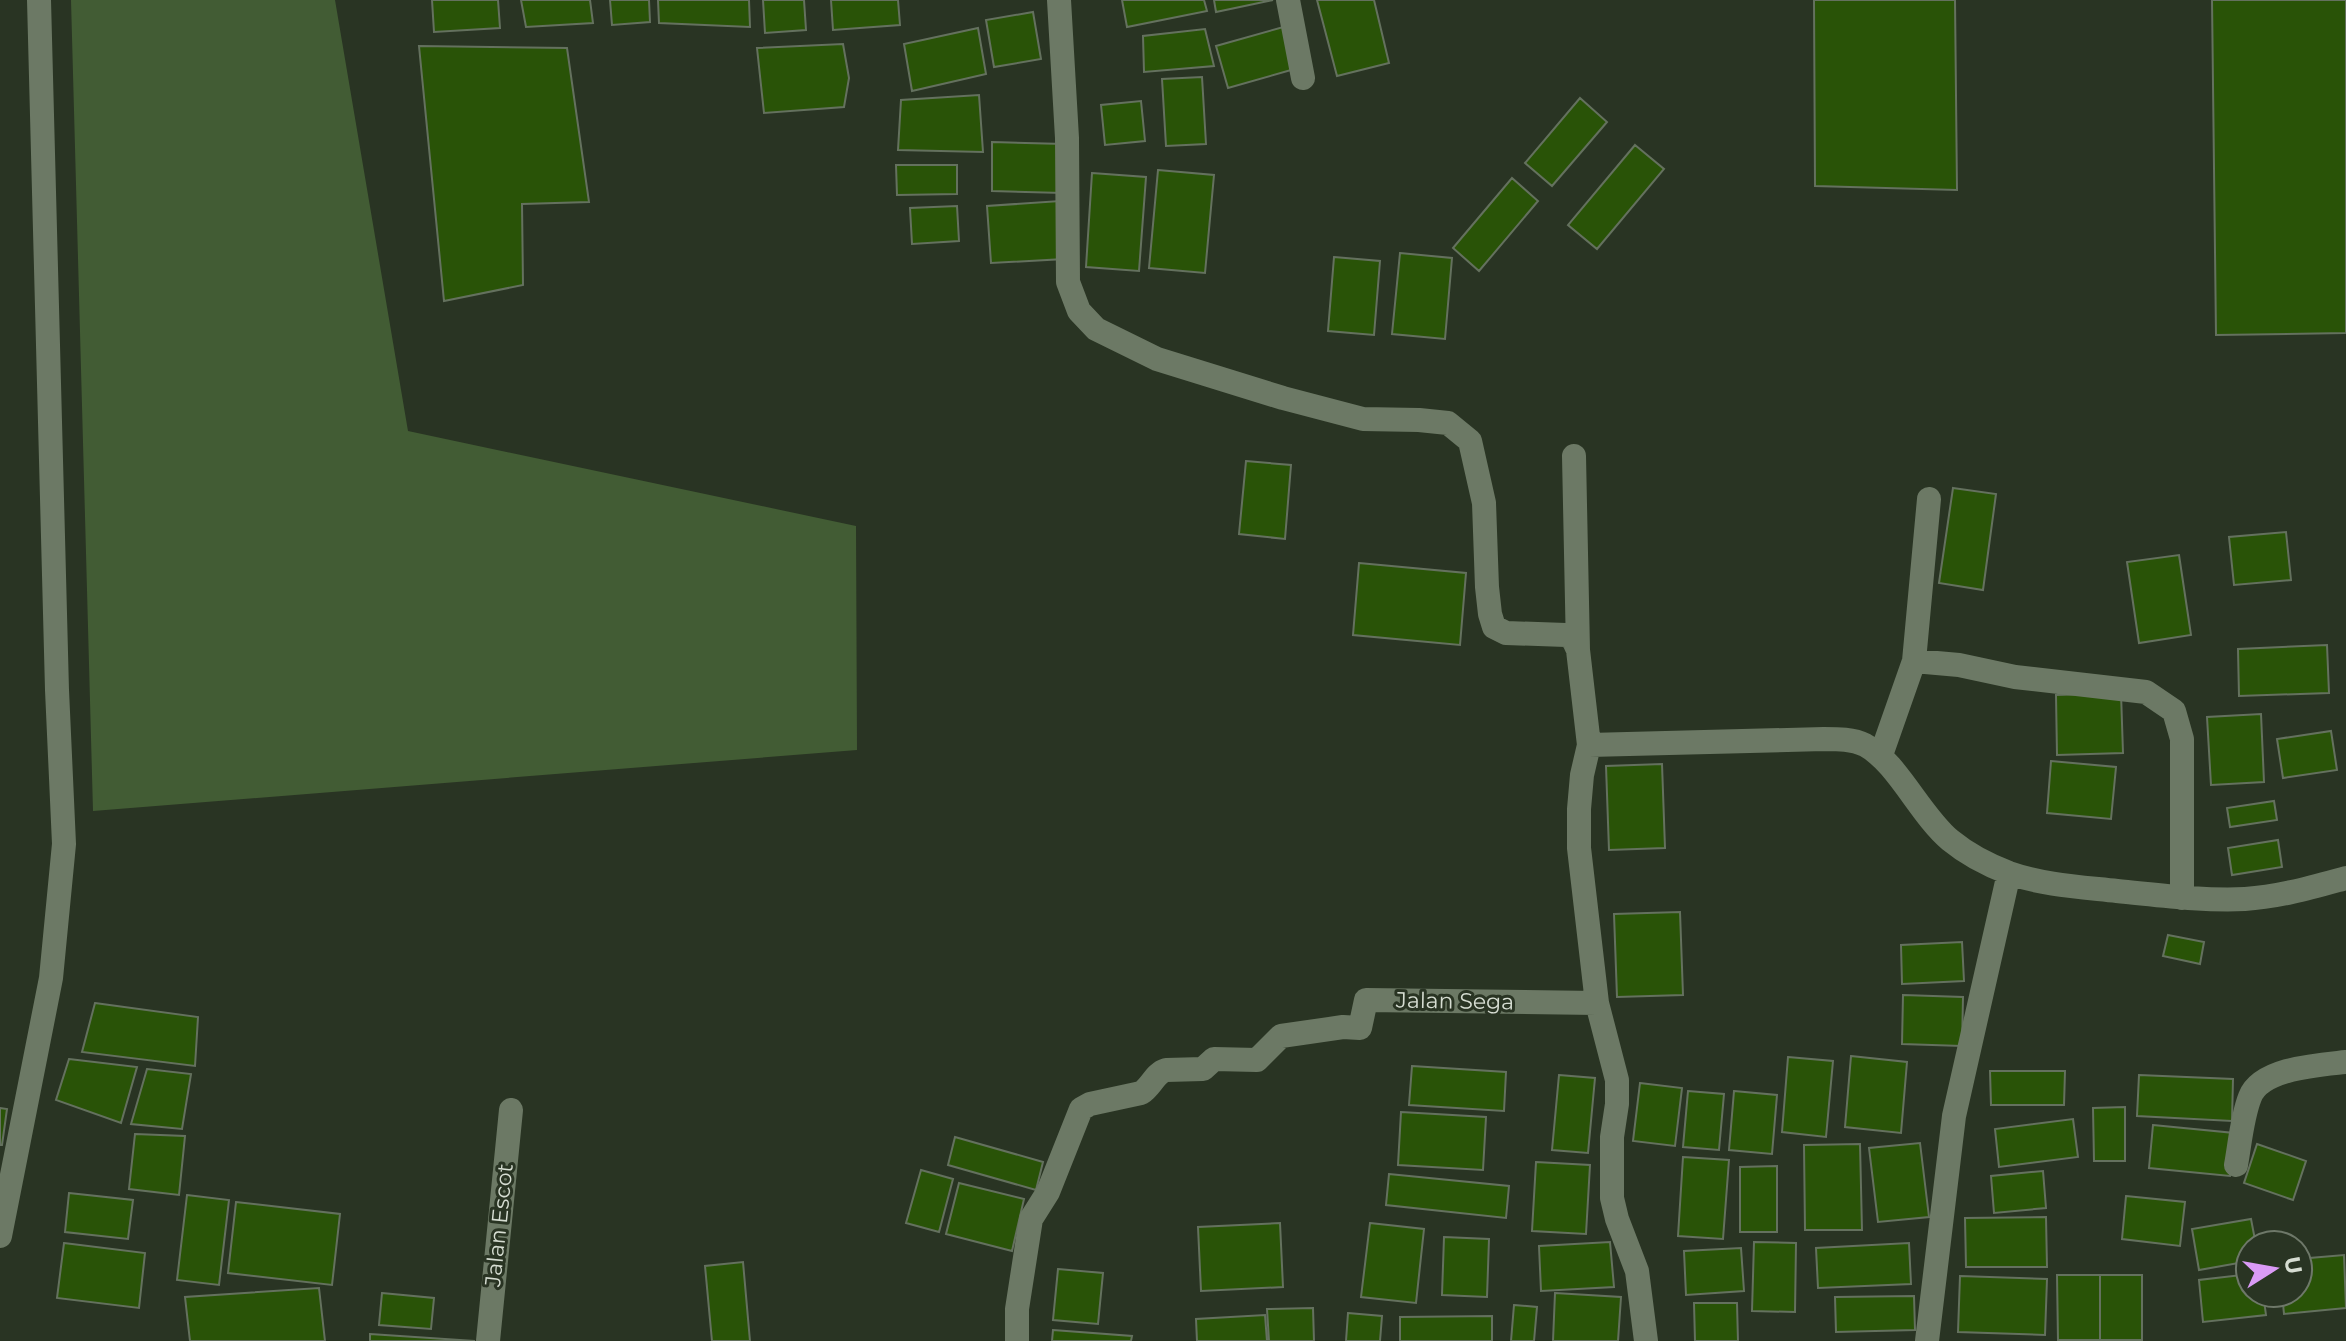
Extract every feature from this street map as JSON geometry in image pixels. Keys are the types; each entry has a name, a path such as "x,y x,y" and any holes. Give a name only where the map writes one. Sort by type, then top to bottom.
{"street":[{"path":"0,1236 51,978 64,844 57,690 39,0"},
{"path":"1059,0 1067,138 1068,282 1079,311 1096,329 1157,359 1283,398 1363,419 1448,423 1470,441 1484,503 1490,614 1494,627 1506,633 1566,635 1573,639 1578,650"},
{"path":"1288,0 1303,78"},
{"path":"1574,456 1578,650 1589,745 1582,775 1579,848 1597,1003 1617,1080 1612,1137 1612,1198 1637,1271 1646,1341"},
{"path":"1881,755 1914,661 1929,499"},
{"path":"1914,661 1959,665 2015,677 2146,692 2174,711 2182,739 2182,898"},
{"path":"1589,745 1834,739 1863,744 1881,755 1933,825 1952,841 1976,858 2009,873 2043,881 2182,898 2245,899 2301,890 2346,878"},
{"path":"1927,1341 1954,1116 2009,873"},
{"name":"Jalan Sega","path":"1017,1341 1017,1309 1031,1219 1048,1192 1081,1109 1090,1104 1141,1093 1161,1071 1203,1069 1214,1059 1257,1060 1281,1036 1343,1027 1360,1028 1366,1000 1597,1003"},
{"path":"2236,1165 2250,1094 2264,1079 2303,1067 2346,1062"},
{"name":"Jalan Escot","path":"488,1341 511,1110"}],"green space":[{"path":"71,0 335,0 408,431 856,526 857,750 93,811"}],"building":[{"path":"432,0 498,0 500,28 434,32"},
{"path":"521,0 590,0 593,23 526,27"},
{"path":"610,0 649,0 650,22 612,25"},
{"path":"658,0 749,0 750,27 659,23"},
{"path":"763,0 804,0 806,30 765,33"},
{"path":"831,0 898,0 900,25 833,30"},
{"path":"1122,0 1204,0 1207,11 1127,27"},
{"path":"1214,0 1273,0 1216,12"},
{"path":"1317,0 1374,0 1389,63 1337,76"},
{"path":"1814,0 1955,0 1957,190 1815,186"},
{"path":"2212,0 2346,0 2346,333 2216,335"},
{"path":"1033,12 1041,59 994,67 986,20"},
{"path":"1287,26 1298,68 1228,88 1216,46"},
{"path":"978,28 986,74 912,91 904,44"},
{"path":"1205,29 1214,66 1144,72 1143,36"},
{"path":"843,44 849,78 844,107 764,113 757,48"},
{"path":"419,46 567,48 589,202 522,204 523,285 444,301"},
{"path":"1202,77 1206,144 1166,146 1162,79"},
{"path":"979,95 983,152 898,150 901,100"},
{"path":"1580,98 1607,122 1552,186 1525,163"},
{"path":"1141,101 1145,141 1105,145 1101,105"},
{"path":"992,142 1064,144 1063,193 992,191"},
{"path":"1635,145 1664,169 1597,249 1568,225"},
{"path":"896,165 957,165 957,194 897,195"},
{"path":"1158,170 1214,175 1205,273 1149,268"},
{"path":"1092,173 1146,177 1139,271 1086,267"},
{"path":"1512,178 1538,201 1479,271 1453,248"},
{"path":"1060,201 1064,259 991,263 987,206"},
{"path":"957,206 959,241 912,244 910,208"},
{"path":"1400,253 1452,258 1445,339 1392,334"},
{"path":"1334,257 1380,261 1374,335 1328,331"},
{"path":"1246,461 1291,465 1285,539 1239,534"},
{"path":"1953,488 1996,494 1983,590 1939,583"},
{"path":"2286,532 2291,580 2234,585 2229,537"},
{"path":"2179,555 2191,635 2139,643 2127,562"},
{"path":"1359,563 1466,573 1460,645 1353,635"},
{"path":"2327,645 2329,693 2239,696 2238,649"},
{"path":"2121,693 2123,753 2057,755 2056,695"},
{"path":"2261,714 2264,782 2211,785 2207,717"},
{"path":"2331,731 2337,770 2283,778 2277,739"},
{"path":"2051,761 2116,767 2111,819 2047,813"},
{"path":"1662,764 1665,848 1609,850 1606,766"},
{"path":"2274,801 2277,820 2230,827 2227,808"},
{"path":"2278,840 2282,867 2232,875 2228,848"},
{"path":"1680,912 1683,995 1617,997 1614,914"},
{"path":"2168,935 2204,942 2200,964 2163,956"},
{"path":"1962,942 1964,981 1902,984 1901,945"},
{"path":"1903,995 1963,997 1962,1046 1902,1044"},
{"path":"95,1003 198,1017 195,1066 82,1052"},
{"path":"1851,1056 1907,1062 1901,1133 1845,1127"},
{"path":"1788,1057 1833,1061 1826,1137 1782,1132"},
{"path":"69,1059 137,1067 121,1123 56,1100"},
{"path":"1412,1066 1506,1072 1504,1111 1409,1105"},
{"path":"147,1069 191,1074 182,1129 131,1124"},
{"path":"1990,1071 2065,1071 2064,1105 1991,1105"},
{"path":"1559,1075 1595,1078 1588,1153 1552,1150"},
{"path":"2139,1075 2233,1079 2232,1121 2137,1116"},
{"path":"1640,1083 1682,1088 1675,1146 1633,1141"},
{"path":"1688,1091 1724,1094 1719,1150 1683,1147"},
{"path":"1734,1091 1777,1095 1772,1154 1729,1150"},
{"path":"2125,1107 2125,1161 2094,1161 2093,1108"},
{"path":"0,1108 7,1109 2,1145 0,1145"},
{"path":"1401,1112 1486,1117 1483,1170 1398,1165"},
{"path":"2073,1119 2078,1157 1999,1167 1995,1129"},
{"path":"2153,1125 2234,1133 2230,1176 2149,1168"},
{"path":"135,1134 185,1136 179,1195 129,1189"},
{"path":"955,1137 1043,1162 1036,1190 948,1165"},
{"path":"1920,1143 1929,1217 1878,1222 1869,1148"},
{"path":"1860,1144 1862,1230 1805,1230 1804,1145"},
{"path":"2257,1144 2306,1161 2293,1200 2244,1183"},
{"path":"1683,1157 1729,1160 1723,1239 1678,1236"},
{"path":"1536,1162 1590,1165 1586,1234 1532,1231"},
{"path":"1777,1166 1777,1232 1740,1232 1740,1167"},
{"path":"921,1170 953,1179 939,1232 906,1223"},
{"path":"2043,1171 2046,1208 1994,1213 1991,1176"},
{"path":"1389,1174 1509,1186 1506,1218 1386,1205"},
{"path":"959,1183 1024,1199 1012,1251 946,1234"},
{"path":"69,1193 133,1200 128,1239 65,1232"},
{"path":"187,1195 229,1200 219,1285 177,1280"},
{"path":"2126,1196 2185,1202 2180,1246 2122,1239"},
{"path":"236,1202 340,1214 332,1285 228,1273"},
{"path":"2046,1217 2047,1267 1966,1267 1965,1218"},
{"path":"2251,1219 2253,1229 2234,1229 2234,1264 2199,1270 2192,1229"},
{"path":"1280,1223 1283,1287 1201,1291 1198,1227"},
{"path":"1370,1223 1424,1229 1416,1303 1361,1297"},
{"path":"1444,1237 1489,1239 1487,1297 1442,1295"},
{"path":"1610,1242 1614,1287 1541,1291 1539,1246"},
{"path":"1754,1242 1796,1243 1795,1312 1752,1311"},
{"path":"64,1243 145,1253 139,1308 57,1298"},
{"path":"1909,1243 1911,1284 1818,1288 1816,1248"},
{"path":"1741,1248 1744,1291 1686,1295 1684,1251"},
{"path":"2344,1255 2346,1308 2284,1314 2284,1309 2314,1309 2314,1258"},
{"path":"743,1262 750,1341 712,1341 705,1266"},
{"path":"1058,1269 1103,1273 1098,1324 1053,1320"},
{"path":"2057,1275 2100,1275 2100,1340 2058,1340"},
{"path":"2100,1275 2142,1275 2142,1340 2100,1340"},
{"path":"1960,1276 2047,1279 2045,1335 1958,1332"},
{"path":"2234,1276 2234,1309 2265,1309 2266,1315 2203,1322 2199,1280"},
{"path":"319,1288 325,1341 190,1341 185,1297"},
{"path":"382,1293 434,1298 431,1329 379,1325"},
{"path":"1555,1293 1621,1297 1618,1341 1553,1341"},
{"path":"1914,1296 1915,1330 1836,1332 1835,1297"},
{"path":"1694,1303 1737,1303 1738,1341 1695,1341"},
{"path":"1514,1305 1537,1307 1534,1341 1511,1341"},
{"path":"1313,1308 1314,1341 1269,1341 1267,1309"},
{"path":"1348,1313 1382,1316 1380,1341 1346,1341"},
{"path":"1265,1315 1267,1341 1197,1341 1196,1319"},
{"path":"1492,1316 1492,1341 1400,1341 1400,1317"},
{"path":"1053,1330 1132,1336 1131,1341 1052,1341"},
{"path":"370,1334 475,1341 370,1341"}]}
